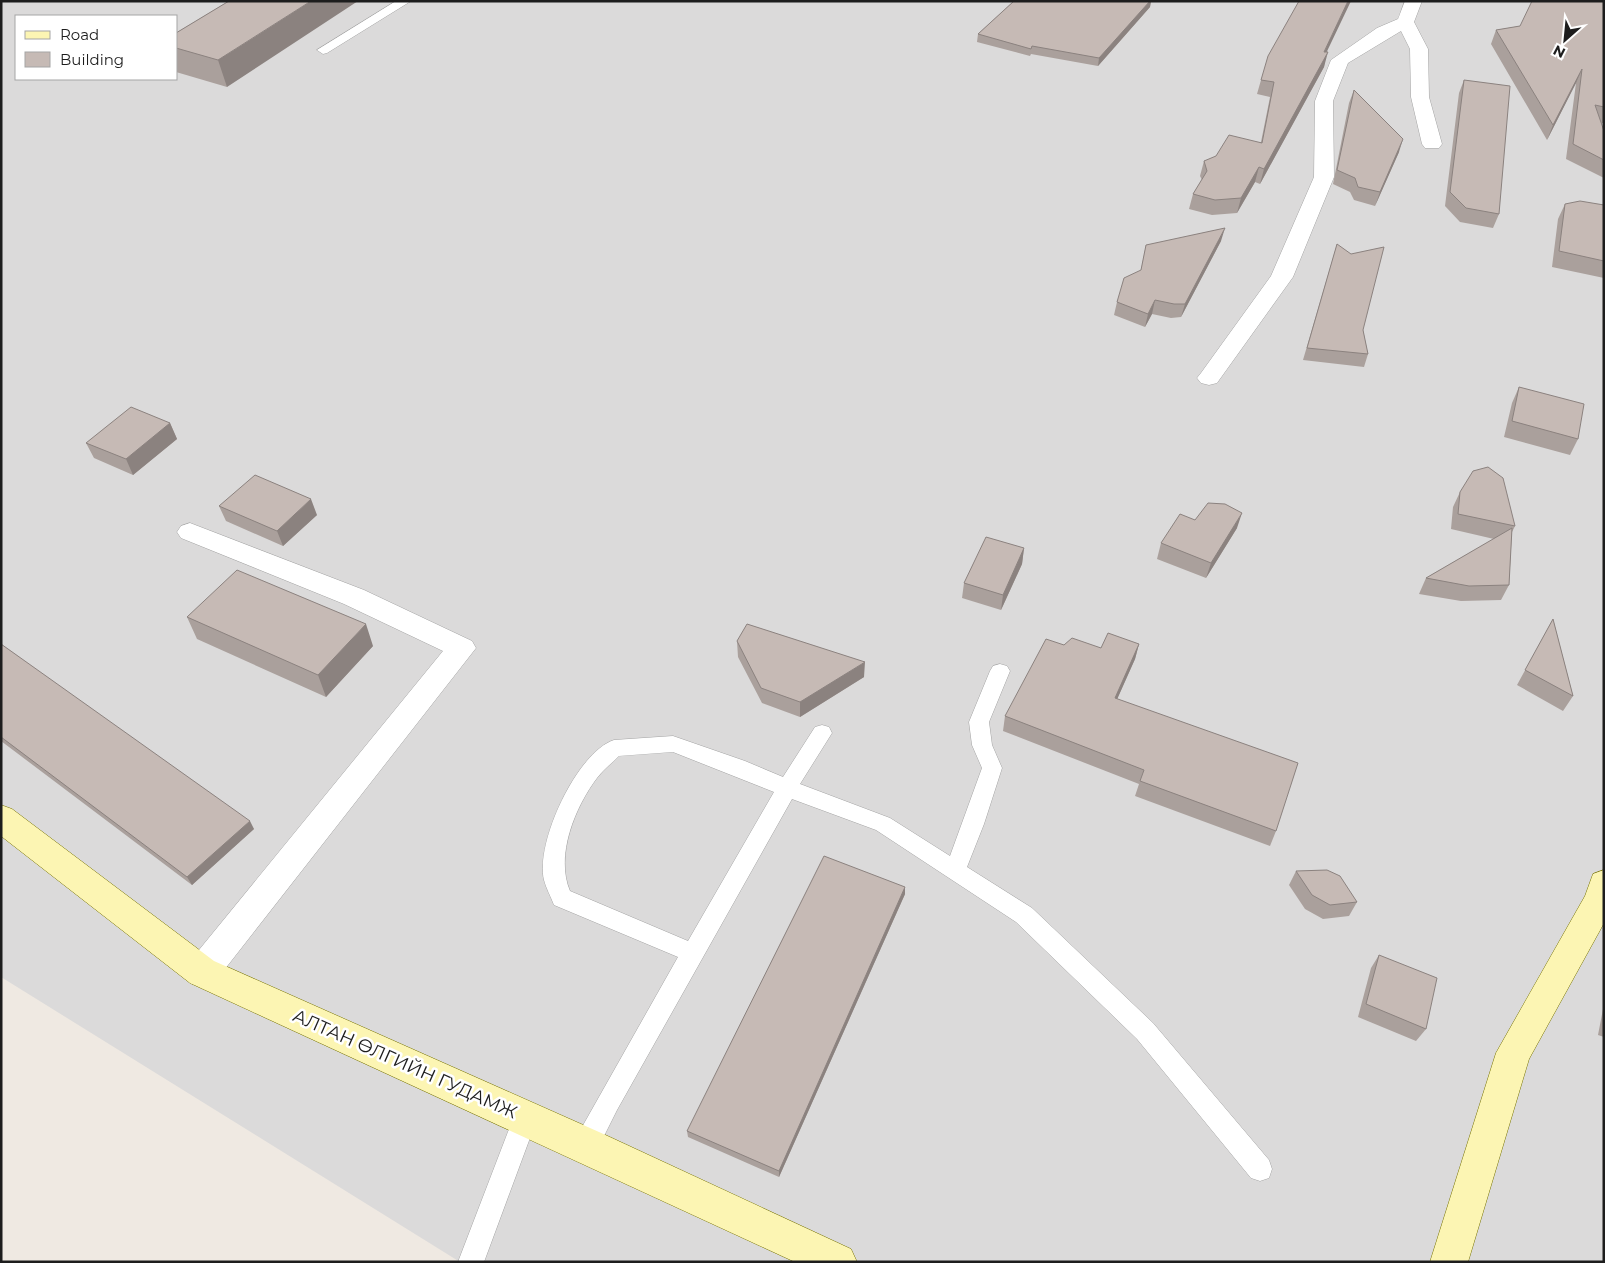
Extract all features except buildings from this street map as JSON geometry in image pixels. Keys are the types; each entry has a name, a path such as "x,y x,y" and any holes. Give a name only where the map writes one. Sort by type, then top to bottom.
{"main road":[{"name":"АЛТАН ӨЛГИЙН ГУДАМЖ","path":"1,818 202,972 586,1145 838,1262"},
{"path":"1449,1262 1513,1053 1603,895"}],"street":[{"path":"1209,378 1282,277 1324,177 1324,101 1340,60 1383,32 1405,22 1414,1"},
{"path":"1405,22 1419,49 1420,97 1432,144"},
{"path":"190,532 354,597 462,648 202,972"}],"lane":[{"path":"323,50 405,1"},
{"path":"955,871 974,824 992,768 982,745 979,722 1000,670"},
{"path":"586,1145 608,1102 787,788 822,733"},
{"path":"693,953 562,898 554,879 556,847 569,805 590,771 614,748 673,744 738,767 787,788 883,824 1024,916 1145,1031 1260,1169"},
{"path":"471,1262 525,1118"}],"shaded area":[{"path":"1,1 1604,1 1604,1262 460,1262 1,977"}]}
